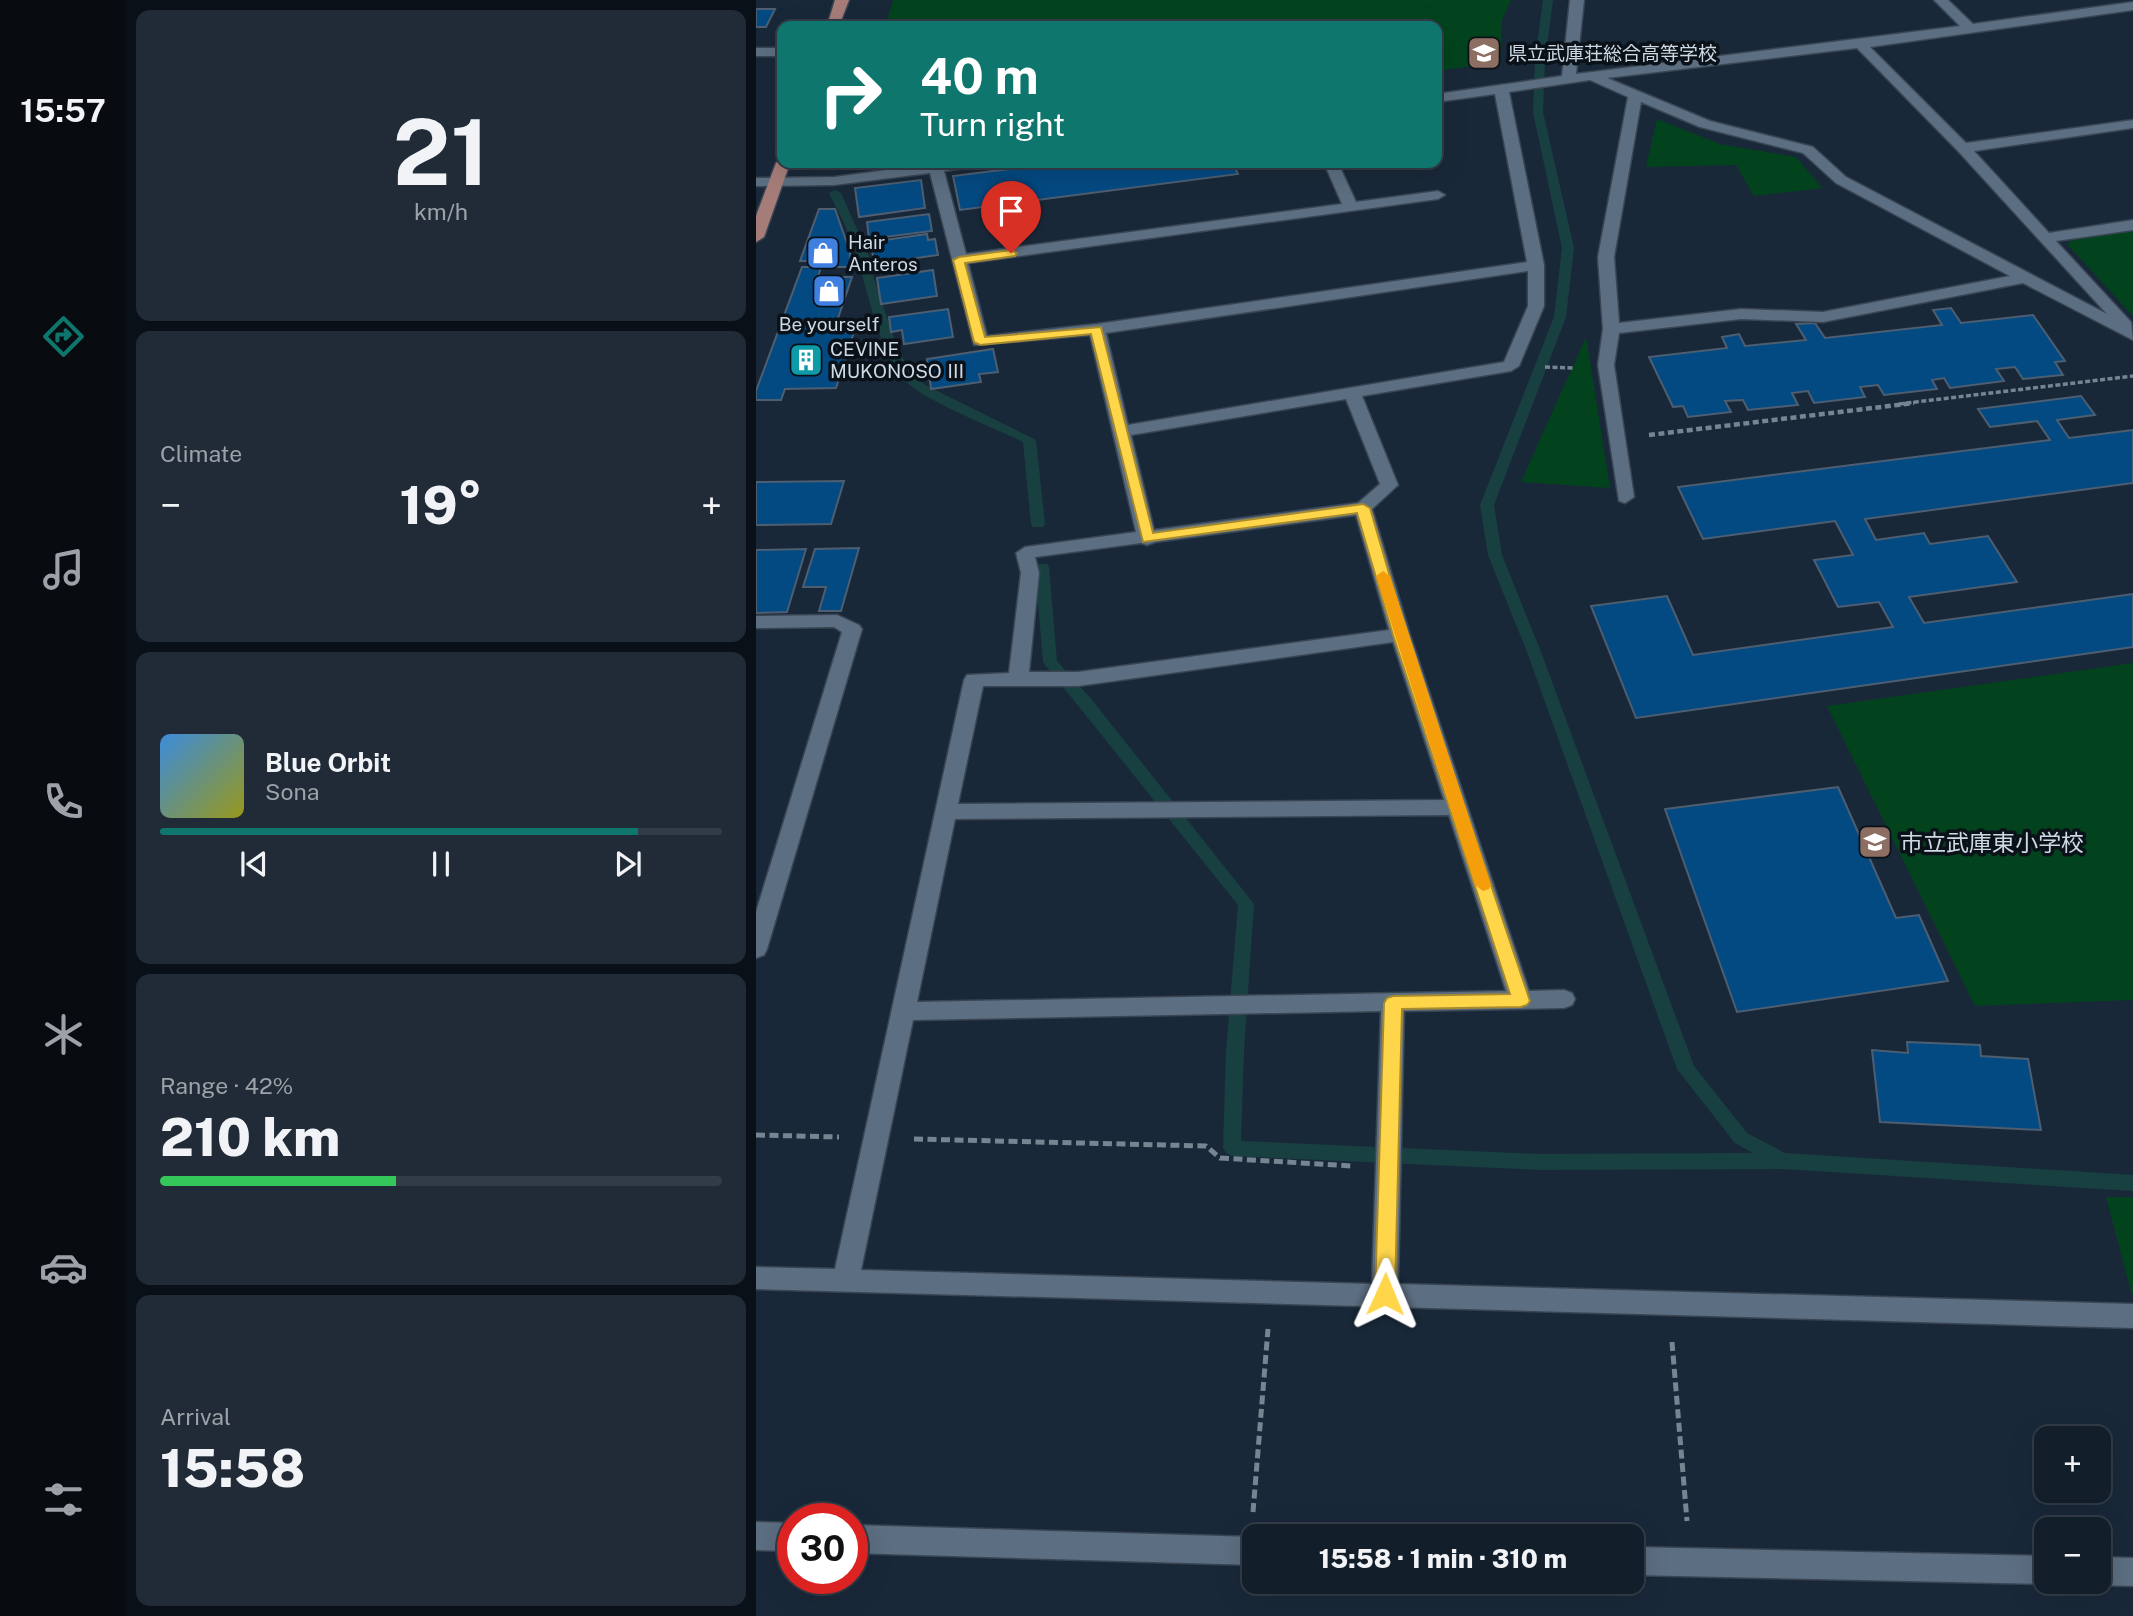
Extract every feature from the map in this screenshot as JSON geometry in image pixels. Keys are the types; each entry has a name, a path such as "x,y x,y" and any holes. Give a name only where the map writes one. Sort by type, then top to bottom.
{"main road":[{"path":"835,21 842,0"},
{"path":"756,237 781,168"}],"street":[{"path":"1568,79 1577,0"},
{"path":"1941,0 1969,28"},
{"path":"1442,97 2133,6"},
{"path":"1860,44 1963,148 2133,334"},
{"path":"756,52 777,52"},
{"path":"1593,78 1705,124 1808,150 1841,180 2133,334"},
{"path":"1121,431 1511,366 1536,306 1536,265 1501,89"},
{"path":"1625,496 1606,365 1611,329 1605,257 1635,95"},
{"path":"1963,148 2133,124"},
{"path":"756,182 834,181 936,168 980,342 1097,329 1536,265"},
{"path":"1333,168 1351,207"},
{"path":"959,260 1438,195"},
{"path":"2043,238 2133,225"},
{"path":"1611,329 1741,314 1824,317 2025,278"},
{"path":"1097,329 1147,539"},
{"path":"1018,679 1030,573 1025,553 1147,539 1363,508 1389,485 1352,393"},
{"path":"1363,508 1400,635 1521,1001"},
{"path":"756,622 837,621 852,629 756,949"},
{"path":"846,1279 974,680 1078,679 1400,635"},
{"path":"945,812 1457,807"},
{"path":"903,1011 1564,999"},
{"path":"1385,1294 1393,1003"},
{"path":"756,1278 2133,1316"},
{"path":"756,1536 777,1537"},
{"path":"868,1539 1242,1551"},
{"path":"1644,1561 2034,1570"},
{"path":"2111,1572 2133,1572"}],"path":[{"path":"1553,368 1562,369"},
{"path":"1617,439 2133,376"},
{"path":"756,1135 1206,1146 1220,1158 1388,1167"},
{"path":"1254,1524 1271,1291"},
{"path":"1669,1303 1690,1562"}],"green space":[{"name":"県立武庫荘総合高等学校","path":"893,0 1511,0 1502,20 1500,62 1442,70 1442,21 887,21"},
{"path":"1657,119 1720,144 1796,157 1822,188 1754,196 1736,165 1646,167"},
{"path":"2133,230 2133,316 2067,244 2073,240"},
{"path":"1586,337 1610,488 1521,482"},
{"path":"2133,663 2133,1000 1975,1006 1827,706"},
{"path":"2106,1197 2133,1197 2133,1295 2132,1295"}],"building":[{"path":"756,9 775,9 766,27 756,27"},
{"path":"1017,168 1235,168 1238,174 960,210 953,176"},
{"path":"921,180 925,208 859,217 855,188"},
{"path":"819,209 835,209 850,252 850,267 829,267 832,261 800,261"},
{"path":"929,214 932,231 869,239 867,222"},
{"path":"927,234 928,240 935,239 938,255 874,264 871,242"},
{"name":"CEVINE MUKONOSO Ⅲ","path":"802,267 821,267 818,277 852,277 833,333 854,332 836,388 785,389 781,400 756,400 756,391"},
{"path":"933,270 937,296 881,304 877,278"},
{"path":"1951,308 1961,323 2033,315 2065,361 2055,362 2063,375 2023,379 2015,367 1996,369 2004,381 1950,388 1944,378 1932,380 1937,389 1884,395 1878,385 1860,387 1865,397 1814,403 1808,391 1792,393 1798,405 1748,410 1743,400 1725,401 1731,412 1688,417 1683,406 1673,407 1649,357 1727,348 1722,337 1739,334 1745,346 1806,340 1796,324 1815,323 1825,338 1942,325 1933,310"},
{"path":"948,309 953,337 904,344 902,330 891,332 889,317"},
{"path":"993,349 998,372 979,374 981,382 931,389 927,359"},
{"path":"2081,396 2095,415 2057,420 2069,438 2133,430 2133,483 1865,519 1876,540 1924,533 1930,544 1988,536 2017,582 1909,597 1924,623 2133,594 2133,647 1636,718 1591,606 1667,596 1693,655 1893,627 1879,602 1838,607 1814,560 1853,555 1835,521 1703,539 1678,487 2050,440 2037,421 1990,427 1978,409"},
{"path":"844,481 831,524 756,525 756,482"},
{"path":"859,548 841,611 819,611 826,587 803,587 815,549"},
{"path":"806,549 787,612 756,613 756,550"},
{"path":"1838,787 1896,918 1919,915 1948,981 1737,1012 1665,809"},
{"path":"1907,1042 1980,1045 1981,1056 2028,1059 2041,1130 1880,1122 1872,1050 1908,1053"}],"waterway":[{"path":"1548,0 1540,61 1538,112 1568,248 1560,317 1487,505 1495,555 1534,652 1686,1069 1741,1138 1779,1159"},
{"path":"835,193 863,256 889,341 904,373 921,388 1029,440 1038,524"},
{"path":"1042,567 1050,662 1087,704 1246,904 1235,1051 1232,1148 1540,1162 1783,1161 2133,1183"}],"slow traffic":[{"path":"1383,576 1483,885"}],"place":[{"name":"県立武庫荘総合高等学校","path":"1484,53"},
{"name":"Hair Anteros","path":"823,253"},
{"name":"Be yourself","path":"829,291"},
{"name":"CEVINE MUKONOSO Ⅲ","path":"806,360"},
{"name":"市立武庫東小学校","path":"1875,842"}],"route":[{"path":"1011,253 959,260 980,342 1097,329 1147,539 1363,508 1400,635 1521,1001 1393,1003 1385,1294"}]}
